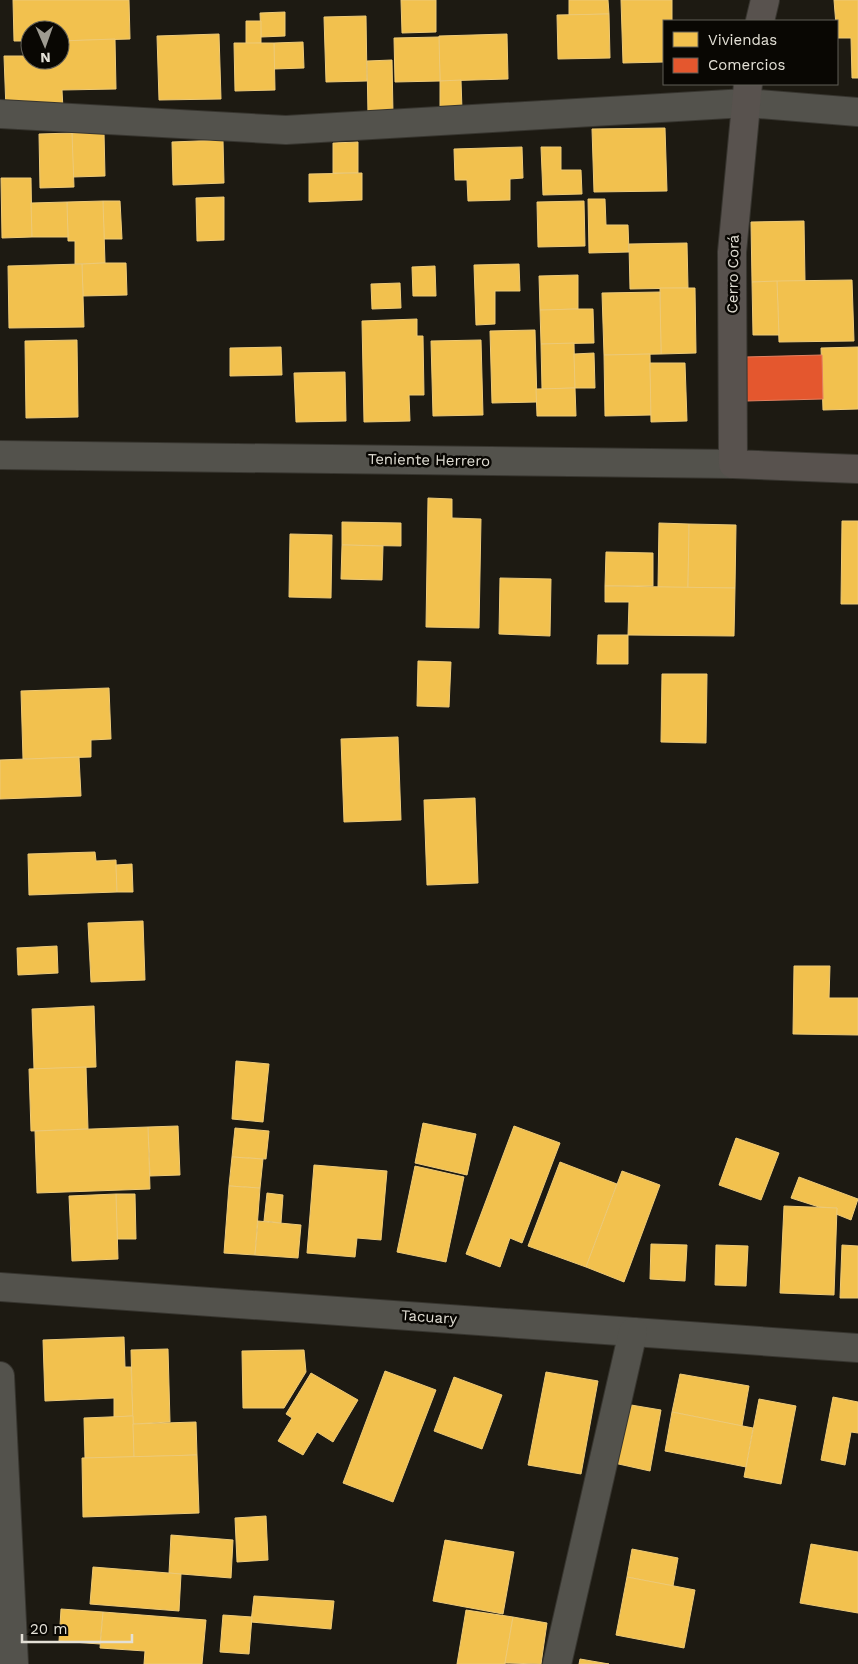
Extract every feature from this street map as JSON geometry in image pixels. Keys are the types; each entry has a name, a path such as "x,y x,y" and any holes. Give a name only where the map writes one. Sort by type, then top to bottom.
{"main road":[{"path":"760,20 765,0"},
{"name":"Cerro Corá","path":"733,464 732,252 747,94"},
{"name":"Teniente Herrero","path":"733,464 858,469"}],"street":[{"path":"0,114 286,130 747,94 858,112"},
{"name":"Teniente Herrero","path":"0,455 733,464"},
{"name":"Tacuary","path":"0,1287 858,1348"},
{"path":"557,1664 633,1332"},
{"path":"0,1376 14,1664"}],"building: Viviendas":[{"path":"13,0 129,0 130,39 70,41 70,20 20,20 20,41 14,41"},
{"path":"401,0 436,0 436,32 402,33"},
{"path":"569,0 608,0 609,14 569,15"},
{"path":"621,0 672,0 672,20 663,20 663,62 623,63"},
{"path":"834,0 858,0 858,78 852,78 851,38 838,38 838,20 836,20"},
{"path":"285,12 285,36 261,37 260,13"},
{"path":"609,14 610,58 558,59 557,15"},
{"path":"366,16 367,81 326,82 324,17"},
{"path":"246,21 261,21 261,43 246,44"},
{"path":"219,34 221,99 159,100 157,36"},
{"path":"507,34 508,79 440,81 439,36"},
{"path":"439,37 440,81 395,82 394,38"},
{"path":"115,39 116,89 62,90 63,109 6,110 4,56 20,56 20,70 70,70 70,41"},
{"path":"303,42 304,68 274,69 274,43"},
{"path":"234,43 274,43 275,90 235,91"},
{"path":"392,60 393,114 368,115 367,61"},
{"path":"461,80 462,110 440,110 440,81"},
{"path":"665,128 667,191 594,192 592,129"},
{"path":"104,132 105,176 73,177 72,133"},
{"path":"72,133 74,187 40,188 39,134"},
{"path":"223,140 224,183 173,185 172,142"},
{"path":"358,142 358,173 333,173 333,143"},
{"path":"522,147 523,178 510,179 510,200 468,201 467,180 455,180 454,149"},
{"path":"541,147 561,147 561,170 581,170 582,194 543,195"},
{"path":"362,173 362,200 309,202 309,174"},
{"path":"1,178 31,178 32,237 2,238"},
{"path":"224,197 224,240 197,241 196,198"},
{"path":"588,199 605,199 606,225 628,225 629,252 589,253"},
{"path":"103,201 120,201 122,239 104,239"},
{"path":"103,201 105,263 75,264 75,241 68,241 67,202"},
{"path":"584,201 585,246 538,247 537,202"},
{"path":"67,202 68,237 32,237 31,203"},
{"path":"804,221 805,281 752,282 751,222"},
{"path":"687,243 688,288 630,289 629,244"},
{"path":"126,263 127,295 83,296 82,264"},
{"path":"82,264 84,327 9,328 8,266"},
{"path":"519,264 520,291 495,291 495,324 476,325 474,265"},
{"path":"435,266 436,296 413,296 412,267"},
{"path":"578,275 578,309 540,310 539,276"},
{"path":"852,280 854,341 779,342 777,281"},
{"path":"777,281 779,335 753,335 752,282"},
{"path":"400,283 401,308 372,309 371,284"},
{"path":"660,288 695,288 696,353 661,354"},
{"path":"660,292 661,354 604,355 602,293"},
{"path":"593,309 594,343 541,344 540,310"},
{"path":"417,319 417,336 423,336 424,395 409,395 410,421 364,422 362,321"},
{"path":"535,330 537,402 492,403 490,331"},
{"path":"77,340 78,417 26,418 25,341"},
{"path":"481,340 483,415 433,416 431,341"},
{"path":"574,343 575,388 542,389 541,344"},
{"path":"281,347 282,375 230,376 230,348"},
{"path":"858,347 858,409 823,410 821,348"},
{"path":"594,353 595,388 575,388 574,354"},
{"path":"650,354 651,415 605,416 604,355"},
{"path":"650,363 685,363 687,421 651,422"},
{"path":"345,372 346,421 296,422 294,373"},
{"path":"575,388 576,416 537,416 536,389"},
{"path":"428,498 452,499 452,518 481,519 479,628 426,627"},
{"path":"842,521 858,521 858,604 841,604"},
{"path":"342,522 401,523 401,546 342,545"},
{"path":"659,523 689,524 688,588 658,587"},
{"path":"689,524 736,525 735,588 688,588"},
{"path":"290,534 332,535 331,598 289,597"},
{"path":"342,545 383,546 382,580 341,579"},
{"path":"606,552 653,553 653,586 605,586"},
{"path":"500,578 551,579 550,636 499,634"},
{"path":"605,586 735,588 734,636 628,635 629,602 605,602"},
{"path":"598,635 628,635 628,664 597,664"},
{"path":"418,661 451,662 449,707 417,706"},
{"path":"662,674 707,674 706,743 661,742"},
{"path":"109,688 111,739 91,740 91,757 23,759 21,691"},
{"path":"398,737 401,820 344,822 341,739"},
{"path":"79,757 81,796 0,799 0,760"},
{"path":"475,798 478,883 427,885 424,800"},
{"path":"95,852 96,861 116,860 117,892 29,895 28,854"},
{"path":"132,864 133,892 117,892 116,865"},
{"path":"143,921 145,980 91,982 88,923"},
{"path":"57,946 58,973 18,975 17,948"},
{"path":"794,966 830,966 829,998 858,998 858,1035 793,1034"},
{"path":"94,1006 96,1067 34,1069 32,1009"},
{"path":"236,1061 269,1064 263,1122 232,1119"},
{"path":"86,1067 88,1129 31,1131 29,1069"},
{"path":"423,1123 476,1134 467,1175 415,1163"},
{"path":"178,1126 180,1175 150,1176 148,1127"},
{"path":"514,1126 560,1143 522,1243 510,1238 500,1267 466,1254"},
{"path":"148,1127 150,1189 37,1193 35,1131"},
{"path":"235,1128 269,1131 266,1159 232,1157"},
{"path":"736,1138 779,1153 761,1200 719,1185"},
{"path":"232,1157 263,1159 260,1188 229,1186"},
{"path":"560,1162 617,1184 586,1267 528,1246"},
{"path":"314,1165 387,1171 381,1240 357,1238 355,1257 307,1253"},
{"path":"415,1166 464,1177 446,1262 397,1252"},
{"path":"622,1171 660,1185 624,1282 586,1267"},
{"path":"799,1177 858,1199 851,1220 836,1214 837,1208 819,1207 791,1198"},
{"path":"229,1186 260,1188 255,1255 224,1253"},
{"path":"267,1193 283,1195 281,1223 264,1221"},
{"path":"116,1194 135,1194 136,1239 117,1239"},
{"path":"116,1194 118,1259 72,1261 69,1196"},
{"path":"784,1206 837,1208 834,1295 780,1293"},
{"path":"258,1221 301,1225 298,1258 255,1255"},
{"path":"651,1244 687,1245 685,1281 650,1279"},
{"path":"716,1245 748,1246 746,1286 715,1285"},
{"path":"842,1245 858,1246 858,1298 840,1298"},
{"path":"124,1337 125,1367 131,1367 133,1416 114,1417 114,1398 45,1401 43,1340"},
{"path":"168,1349 170,1422 133,1424 131,1350"},
{"path":"304,1350 306,1372 284,1408 243,1408 242,1351"},
{"path":"385,1371 436,1390 393,1502 343,1483"},
{"path":"546,1372 598,1381 581,1474 528,1465"},
{"path":"311,1373 358,1400 333,1442 317,1432 303,1455 278,1441 292,1418 286,1414"},
{"path":"680,1374 749,1386 742,1426 672,1412"},
{"path":"454,1377 502,1395 482,1449 434,1431"},
{"path":"833,1397 858,1402 858,1433 851,1432 845,1465 821,1460"},
{"path":"759,1399 796,1406 781,1484 744,1477"},
{"path":"625,1404 661,1410 650,1471 614,1463"},
{"path":"672,1412 753,1428 746,1467 665,1451"},
{"path":"133,1416 134,1457 85,1458 84,1418"},
{"path":"196,1422 197,1455 134,1457 133,1424"},
{"path":"197,1455 199,1513 83,1517 82,1458"},
{"path":"266,1516 268,1560 237,1562 235,1518"},
{"path":"171,1535 233,1540 231,1578 169,1573"},
{"path":"445,1540 514,1552 503,1614 433,1601"},
{"path":"811,1544 858,1552 858,1613 800,1603"},
{"path":"632,1549 678,1558 673,1586 627,1577"},
{"path":"93,1567 181,1574 179,1611 90,1604"},
{"path":"627,1577 695,1590 684,1648 616,1635"},
{"path":"254,1596 334,1601 331,1629 251,1622"},
{"path":"61,1609 103,1612 100,1644 59,1641"},
{"path":"466,1610 513,1617 505,1664 457,1664"},
{"path":"103,1612 206,1620 202,1664 144,1664 145,1651 100,1648"},
{"path":"223,1615 252,1617 249,1654 220,1652"},
{"path":"513,1617 547,1623 541,1664 505,1663"},
{"path":"580,1659 609,1664 579,1664"}],"building: Comercios":[{"path":"822,355 823,399 746,401 745,357"}]}
